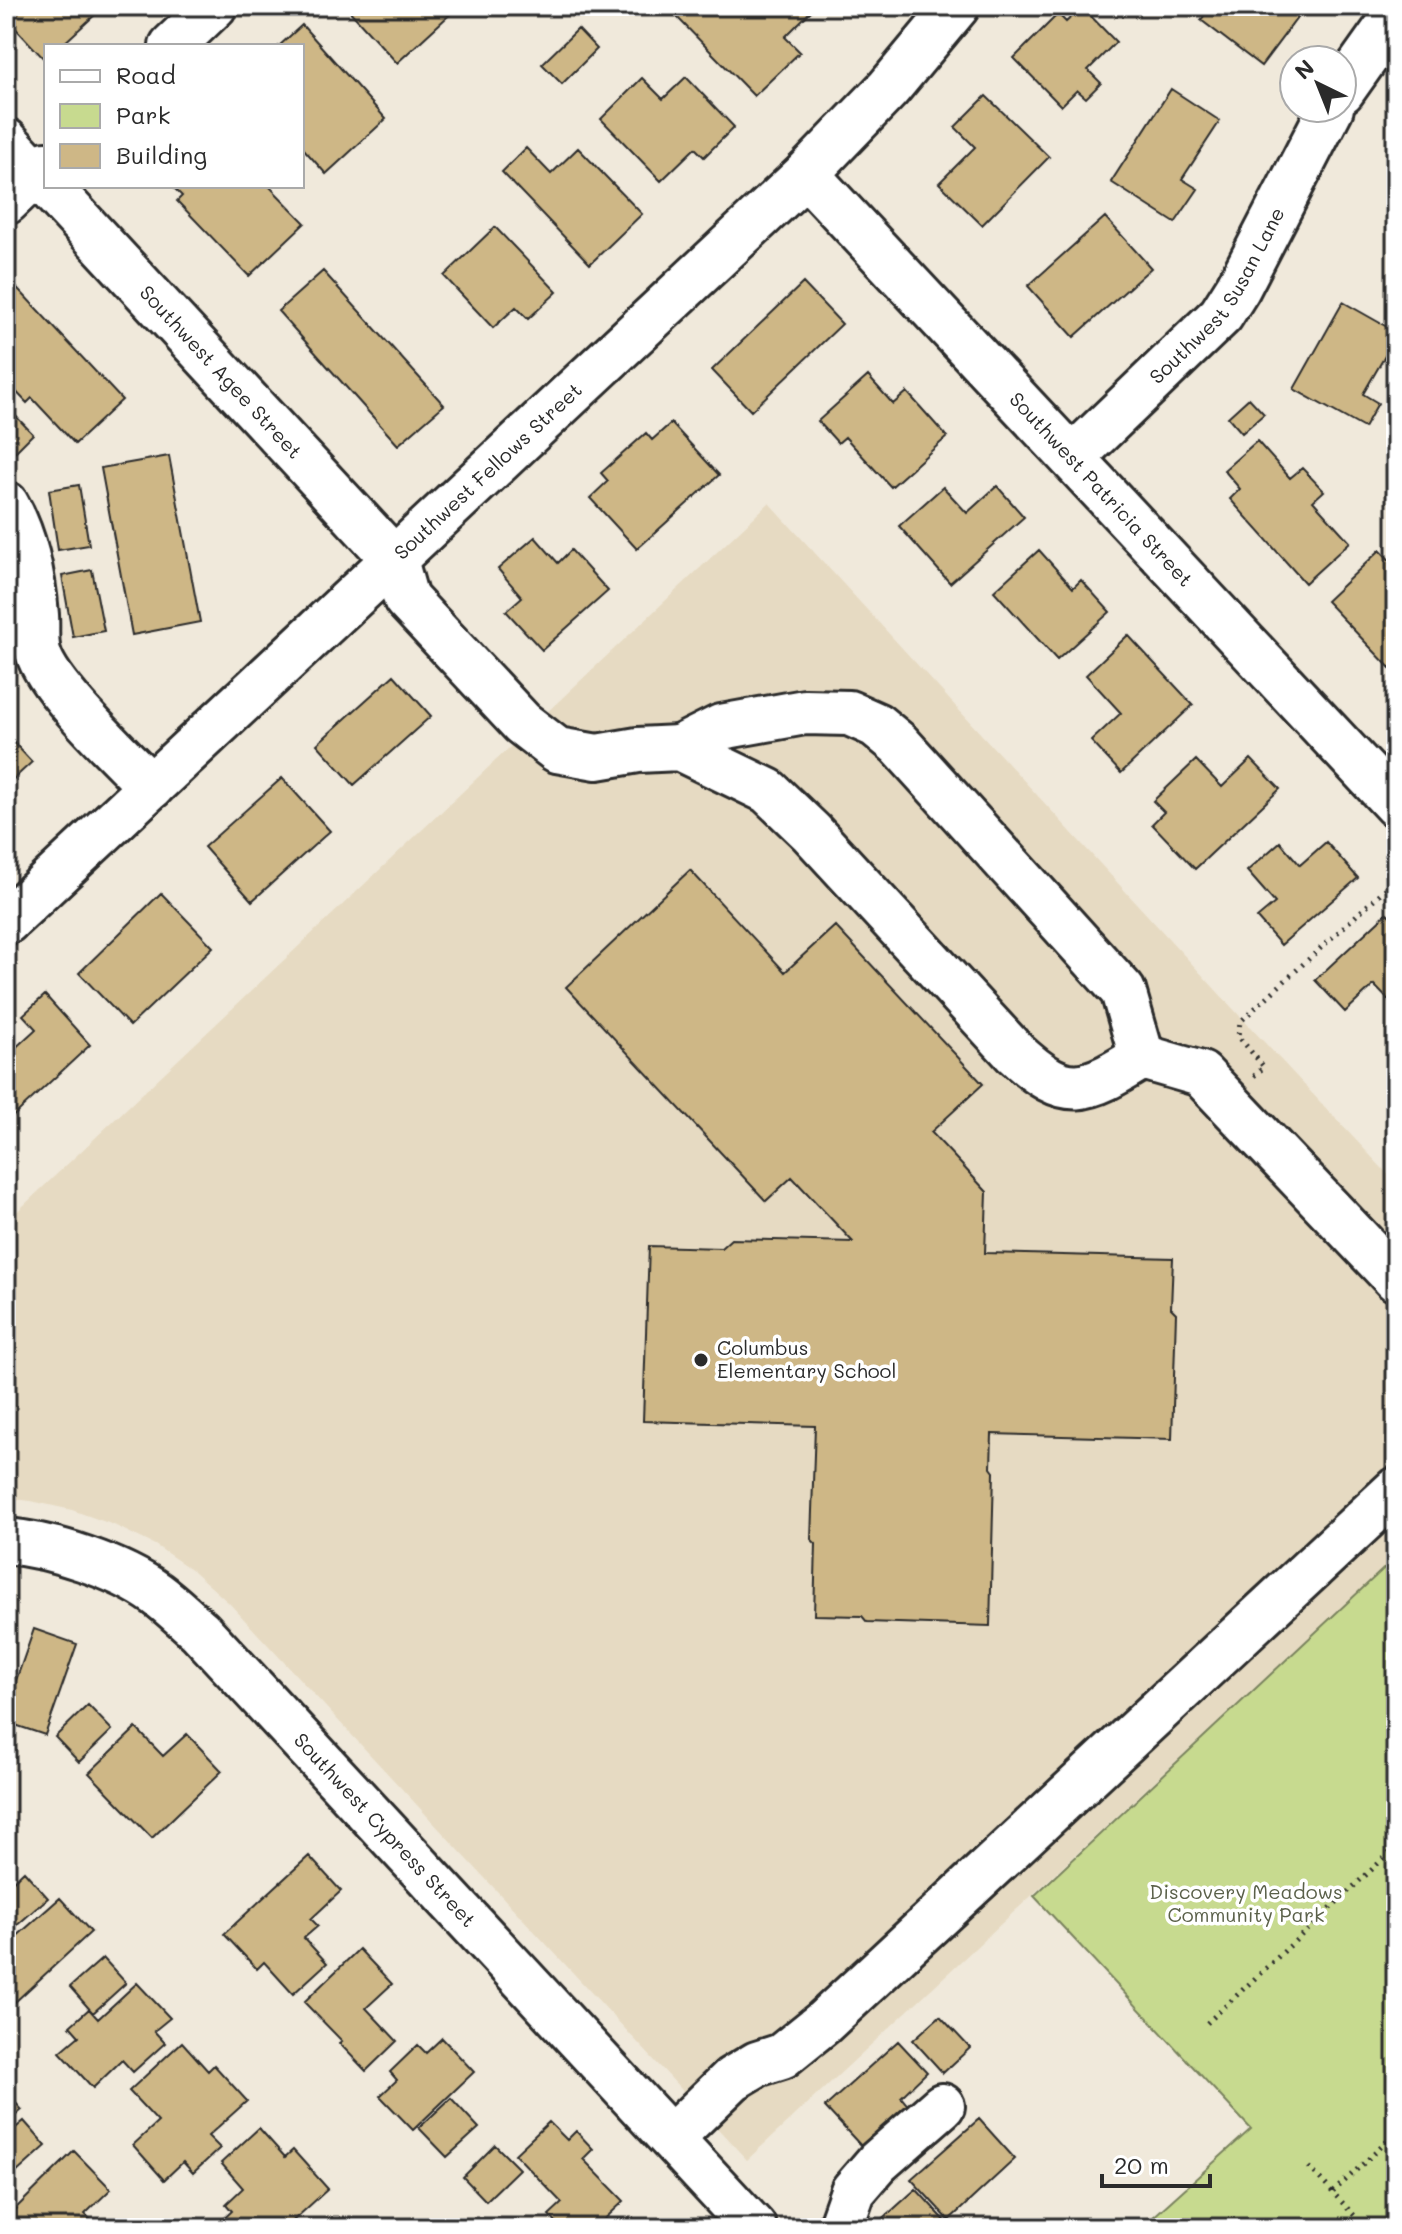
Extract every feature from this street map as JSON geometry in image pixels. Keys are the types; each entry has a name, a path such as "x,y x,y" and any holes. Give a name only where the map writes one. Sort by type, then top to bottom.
{"street":[{"path":"174,44 214,6"},
{"name":"Southwest Fellows Street","path":"6,922 806,174 888,89 957,6"},
{"path":"1358,68 1396,15"},
{"name":"Southwest Susan Lane","path":"1072,458 1221,315 1323,124"},
{"name":"Southwest Agee Street","path":"6,141 36,182 395,560"},
{"name":"Southwest Patricia Street","path":"806,174 1396,805"},
{"path":"6,504 18,524 36,614 22,650 52,678 72,704 151,787"},
{"path":"395,560 406,599 522,723 557,750 597,757 638,750 679,748 721,727 805,712 849,713 876,725 899,744 1123,991 1142,1057"},
{"path":"679,748 768,791 811,832 1015,1053 1042,1077 1080,1088 1102,1082 1142,1057 1201,1074 1396,1279"},
{"path":"671,2138 732,2079 757,2064 782,2056 823,2023 1396,1490"},
{"name":"Southwest Cypress Street","path":"6,1541 62,1551 103,1566 155,1593 200,1631 754,2228"},
{"path":"840,2228 853,2191 878,2162 942,2106"}],"path":[{"path":"1228,1102 1264,1067 1238,1036 1240,1022 1396,879"},
{"path":"1207,2023 1396,1847"},
{"path":"1333,2192 1396,2133"},
{"path":"1309,2167 1366,2228"}],"shaded area":[{"name":"Columbus Elementary School","path":"769,503 1396,1183 1396,1557 747,2160 229,1603 192,1570 155,1545 114,1525 72,1510 6,1498 6,1222"}],"green space":[{"name":"Discovery Meadows Community Park","path":"1396,1557 1396,2228 1141,2228 1251,2129 1034,1896"}],"building":[{"path":"6,6 92,6 98,12 63,44 44,44 44,59 6,18"},
{"path":"345,6 459,6 397,63"},
{"path":"680,6 808,6 812,10 785,37 800,52 754,96 673,13"},
{"path":"1211,6 1306,6 1261,66 1201,20"},
{"path":"1082,7 1116,42 1088,70 1101,83 1086,98 1077,90 1061,106 1014,58 1058,14 1066,22"},
{"path":"302,25 386,119 326,174 304,149 304,44 281,44"},
{"path":"578,29 597,49 562,84 542,64"},
{"path":"686,77 734,127 704,157 695,148 661,181 601,119 642,78 663,99"},
{"path":"1171,89 1220,121 1182,179 1198,189 1175,223 1111,182"},
{"path":"986,96 1049,157 982,225 939,183 975,147 955,127"},
{"path":"526,148 551,174 578,148 642,214 590,264 502,172"},
{"path":"174,188 271,188 305,223 249,276 177,201 182,196"},
{"path":"1105,217 1151,268 1074,337 1028,286"},
{"path":"495,227 557,292 528,319 516,307 493,328 444,276"},
{"path":"323,271 444,405 398,445 278,311"},
{"path":"6,276 122,400 75,444 32,398 27,403 6,381"},
{"path":"803,283 842,324 751,411 712,370"},
{"path":"1343,302 1396,332 1363,394 1378,403 1364,428 1294,389"},
{"path":"868,376 893,404 907,392 947,437 891,487 845,437 838,443 818,421"},
{"path":"1249,398 1264,414 1242,433 1228,417"},
{"path":"6,406 33,434 12,455 6,449"},
{"path":"671,423 719,475 637,549 590,498 608,481 601,473 646,433 652,440"},
{"path":"1257,441 1290,478 1302,468 1324,491 1313,501 1350,542 1305,583 1230,499 1240,489 1224,470"},
{"path":"169,456 200,622 132,635 101,468"},
{"path":"79,485 89,545 58,550 49,490"},
{"path":"997,486 1024,517 950,583 899,526 943,487 967,513"},
{"path":"535,537 558,563 571,550 608,591 542,650 506,611 522,597 498,569"},
{"path":"1039,550 1073,588 1081,580 1110,612 1057,660 994,591"},
{"path":"1380,550 1396,567 1396,662 1390,668 1326,601"},
{"path":"92,570 104,631 73,637 62,576"},
{"path":"1128,635 1193,705 1121,773 1091,741 1121,713 1086,675"},
{"path":"394,675 431,716 354,785 317,744"},
{"path":"6,734 32,762 6,786"},
{"path":"1251,759 1280,789 1195,869 1152,824 1164,812 1153,801 1196,760 1222,787"},
{"path":"282,778 330,831 252,901 204,847"},
{"path":"1280,842 1300,865 1326,842 1358,878 1281,945 1257,918 1275,903 1247,871"},
{"path":"690,870 785,972 835,926 983,1084 931,1132 987,1192 985,1253 1173,1258 1171,1308 1176,1313 1172,1439 992,1434 990,1626 867,1622 862,1616 814,1615 816,1544 811,1539 815,1426 643,1421 649,1246 721,1248 731,1239 853,1242 792,1177 766,1201 566,987"},
{"path":"161,893 213,947 130,1026 79,973"},
{"path":"1387,913 1396,922 1396,1008 1374,985 1345,1012 1315,980"},
{"path":"45,995 90,1045 6,1123 6,1044 12,1051 36,1029 23,1015"},
{"path":"34,1629 77,1644 45,1735 6,1722 6,1709"},
{"path":"88,1705 112,1730 79,1762 55,1737"},
{"path":"136,1728 163,1756 187,1734 222,1771 152,1838 89,1773"},
{"path":"309,1856 341,1891 311,1919 318,1926 304,1938 327,1963 293,1994 264,1962 257,1969 224,1934"},
{"path":"24,1871 48,1898 15,1927 6,1916 6,1888"},
{"path":"60,1898 91,1932 15,2002 6,1992 6,1946"},
{"path":"359,1949 392,1984 366,2008 397,2041 366,2071 304,2002"},
{"path":"103,1958 126,1983 93,2013 70,1987"},
{"path":"137,1983 170,2018 154,2031 165,2043 133,2072 122,2060 93,2088 60,2052 79,2036 70,2026 89,2009 98,2019"},
{"path":"940,2016 970,2048 943,2073 913,2040"},
{"path":"442,2038 474,2072 413,2130 380,2096 397,2080 390,2072 418,2045 426,2053"},
{"path":"898,2041 927,2072 901,2097 909,2107 863,2148 825,2107"},
{"path":"182,2042 208,2071 214,2065 247,2101 208,2136 220,2148 193,2173 183,2162 164,2180 133,2145 158,2122 129,2091"},
{"path":"6,2092 22,2110 6,2124"},
{"path":"451,2098 479,2128 447,2157 419,2128"},
{"path":"979,2119 1015,2159 949,2220 911,2179"},
{"path":"24,2121 46,2146 6,2182 6,2136"},
{"path":"549,2122 567,2140 576,2131 593,2149 583,2159 624,2201 595,2228 561,2228 549,2215 562,2203 515,2154"},
{"path":"259,2128 285,2157 293,2150 328,2189 285,2228 214,2228 232,2211 226,2204 243,2188 221,2163"},
{"path":"495,2145 519,2169 486,2201 463,2177"},
{"path":"74,2151 111,2189 85,2214 99,2228 11,2228 6,2218"},
{"path":"916,2189 952,2228 881,2228 877,2224"}],"place":[{"name":"Columbus Elementary School","path":"701,1360"}]}
